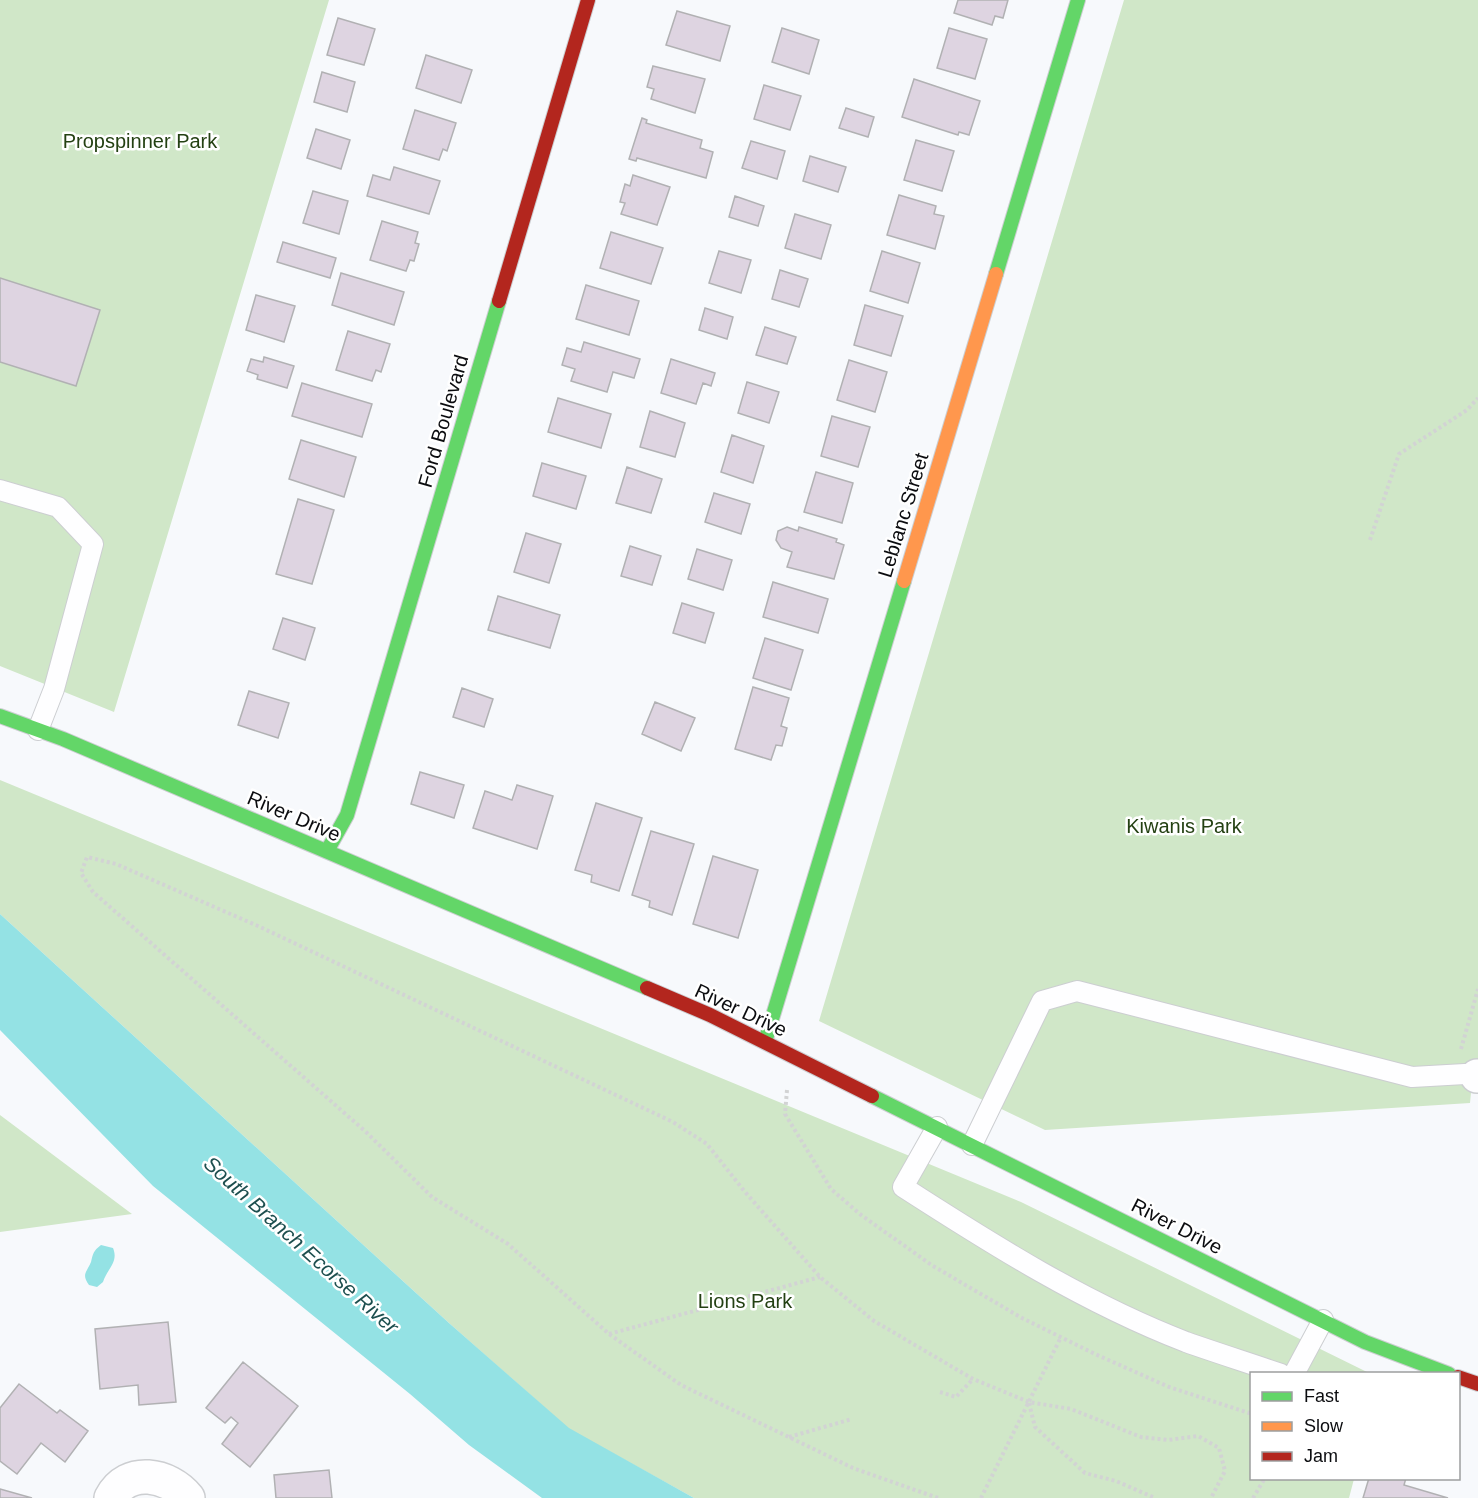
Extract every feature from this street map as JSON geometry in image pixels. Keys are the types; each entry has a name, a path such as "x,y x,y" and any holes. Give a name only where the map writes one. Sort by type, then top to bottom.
{"street":[{"name":"Ford Boulevard","path":"327,851 346,815 588,0"},
{"name":"Leblanc Street","path":"765,1042 1078,0"},
{"name":"River Drive","path":"0,716 327,851 710,1016 1365,1342 1444,1372"},
{"path":"1460,1378 1478,1384"},
{"path":"111,1498 128,1482 145,1476 163,1478 179,1487 188,1498"}],"lane":[{"path":"0,490 57,507 93,544 54,689 38,730"},
{"path":"972,1146 1042,1001 1077,991 1412,1077 1468,1075"},
{"path":"937,1127 903,1187 996,1248 1085,1295 1185,1341 1275,1372"},
{"path":"1295,1372 1323,1320"}],"path":[{"path":"1370,540 1399,454 1467,410 1478,398"},
{"path":"938,1498 853,1468 787,1438 681,1385 609,1334 508,1244 432,1197 366,1132 93,892 81,873 87,857 116,864 258,926 673,1122 707,1144 820,1277 874,1321 973,1379 1029,1402 1071,1409 1141,1437 1168,1440 1198,1436 1219,1448 1226,1471 1211,1498"},
{"path":"1468,1075 1478,989"},
{"path":"799,1059 787,1083 785,1114 831,1189 861,1215 933,1266 1061,1337 1169,1387 1250,1414"},
{"path":"609,1334 820,1277"},
{"path":"981,1498 1061,1337"},
{"path":"940,1392 956,1397 973,1379"},
{"path":"1029,1402 1035,1427 1084,1473 1116,1481 1155,1498"},
{"path":"787,1438 852,1419"},
{"path":"1253,1498 1264,1480"}],"green space":[{"name":"Propspinner Park","path":"0,0 329,0 114,712 0,666"},
{"name":"Kiwanis Park","path":"1124,0 1478,0 1478,1062 1473,1072 1470,1103 1045,1130 819,1021"},
{"name":"Lions Park","path":"0,780 1021,1202 1367,1372 1250,1372 1250,1480 1354,1480 1349,1498 694,1498 569,1429 449,1323 0,914"},
{"path":"0,1115 132,1214 0,1232"}],"water":[{"name":"South Branch Ecorse River","path":"0,914 449,1323 569,1428 694,1498 542,1498 469,1445 410,1394 153,1186 0,1030"},
{"path":"101,1245 113,1248 115,1257 103,1282 97,1287 89,1285 85,1276 96,1249"}],"building":[{"path":"958,0 1008,0 1003,18 995,16 992,25 954,13"},
{"path":"677,11 730,26 720,61 666,45"},
{"path":"338,18 375,29 364,65 327,55"},
{"path":"782,28 819,40 809,74 772,62"},
{"path":"949,28 987,39 975,79 937,68"},
{"path":"426,55 472,70 461,103 416,88"},
{"path":"653,66 705,79 695,113 651,99 654,89 647,87"},
{"path":"322,72 355,82 347,112 314,102"},
{"path":"914,79 980,101 969,135 959,132 958,135 902,117"},
{"path":"764,85 801,96 790,130 754,119"},
{"path":"846,108 874,117 868,137 839,128"},
{"path":"415,110 456,123 447,151 443,149 439,160 403,149"},
{"path":"642,118 647,120 646,123 702,140 700,148 713,152 706,178 637,158 636,161 629,159"},
{"path":"316,129 350,140 341,169 307,158"},
{"path":"916,140 954,151 942,191 904,180"},
{"path":"751,141 785,151 777,179 742,168"},
{"path":"810,156 846,167 838,192 803,181"},
{"path":"394,167 440,181 429,214 367,196 373,175 390,180"},
{"path":"633,175 670,187 657,225 621,214 625,203 620,202 625,184 630,186"},
{"path":"313,191 348,201 339,234 303,223"},
{"path":"899,195 936,206 934,214 944,216 935,249 887,235"},
{"path":"735,196 764,206 758,226 729,217"},
{"path":"795,214 831,225 821,259 785,248"},
{"path":"382,221 418,232 415,243 419,244 414,261 410,260 406,271 370,260"},
{"path":"611,232 663,248 651,284 600,268"},
{"path":"283,242 336,258 330,278 277,262"},
{"path":"719,251 751,260 741,293 709,283"},
{"path":"882,251 920,263 908,303 870,291"},
{"path":"780,270 808,279 799,307 772,299"},
{"path":"341,273 404,292 394,325 332,305"},
{"path":"0,278 100,310 76,386 0,362"},
{"path":"586,285 639,301 629,335 576,319"},
{"path":"256,295 295,306 284,342 246,330"},
{"path":"865,305 903,316 891,356 854,345"},
{"path":"705,308 733,317 727,339 699,330"},
{"path":"765,327 796,337 787,364 756,355"},
{"path":"348,331 390,344 381,372 376,370 372,381 336,370"},
{"path":"584,342 640,359 634,378 613,372 607,392 571,381 575,369 562,365 567,348 581,352"},
{"path":"264,357 294,366 287,388 257,379 258,375 247,371 251,359 263,362"},
{"path":"671,359 715,373 711,386 703,383 696,404 661,393"},
{"path":"849,360 887,372 875,412 837,400"},
{"path":"747,382 779,392 769,423 738,413"},
{"path":"302,383 372,404 362,437 292,416"},
{"path":"558,398 611,414 601,448 548,432"},
{"path":"650,411 685,423 675,457 640,447"},
{"path":"832,416 870,427 858,467 821,456"},
{"path":"732,435 764,446 753,483 721,472"},
{"path":"301,440 356,457 344,497 289,479"},
{"path":"542,463 586,476 576,509 533,496"},
{"path":"627,467 662,479 651,513 616,503"},
{"path":"816,472 853,483 842,523 804,512"},
{"path":"714,493 750,504 741,534 705,522"},
{"path":"298,499 334,510 312,584 276,574"},
{"path":"787,527 798,531 799,527 837,539 836,542 844,545 834,579 787,567 792,552 781,548 776,540 778,531"},
{"path":"526,533 561,544 549,583 514,572"},
{"path":"630,546 661,556 652,585 621,576"},
{"path":"697,549 732,560 723,590 688,579"},
{"path":"773,582 828,599 818,633 763,617"},
{"path":"498,596 560,615 550,648 488,630"},
{"path":"682,603 714,613 705,643 673,633"},
{"path":"283,618 315,628 305,660 273,649"},
{"path":"765,638 803,650 791,690 753,678"},
{"path":"753,687 789,698 781,726 787,728 782,746 776,745 771,760 735,749"},
{"path":"462,688 493,699 484,727 453,717"},
{"path":"249,691 289,703 278,738 238,725"},
{"path":"655,702 695,718 681,751 642,734"},
{"path":"420,772 464,785 454,818 411,804"},
{"path":"517,785 553,796 537,849 473,828 485,791 512,800"},
{"path":"596,803 642,818 619,891 591,882 592,875 575,870"},
{"path":"651,831 694,844 672,915 649,907 650,901 632,895"},
{"path":"713,856 758,870 738,938 693,924"},
{"path":"168,1322 176,1402 139,1405 138,1385 100,1389 95,1329"},
{"path":"243,1362 298,1406 250,1467 222,1444 238,1423 231,1417 225,1423 206,1408"},
{"path":"19,1384 57,1413 60,1410 88,1431 65,1462 41,1443 17,1474 0,1461 0,1408"},
{"path":"329,1470 332,1498 276,1498 274,1475"},
{"path":"1368,1480 1405,1480 1404,1485 1448,1498 1363,1498"},
{"path":"0,1489 32,1498 0,1498"}],"traffic: fast":[{"path":"996,274 1078,0"},
{"path":"327,851 347,815 499,301"},
{"path":"765,1042 904,581"},
{"path":"0,716 63,739 647,988"},
{"path":"872,1096 1365,1342 1444,1372"}],"traffic: slow":[{"path":"904,581 996,274"}],"traffic: jam":[{"path":"499,301 588,0"},
{"path":"647,988 710,1015 872,1096"},
{"path":"1460,1378 1478,1384"}]}
